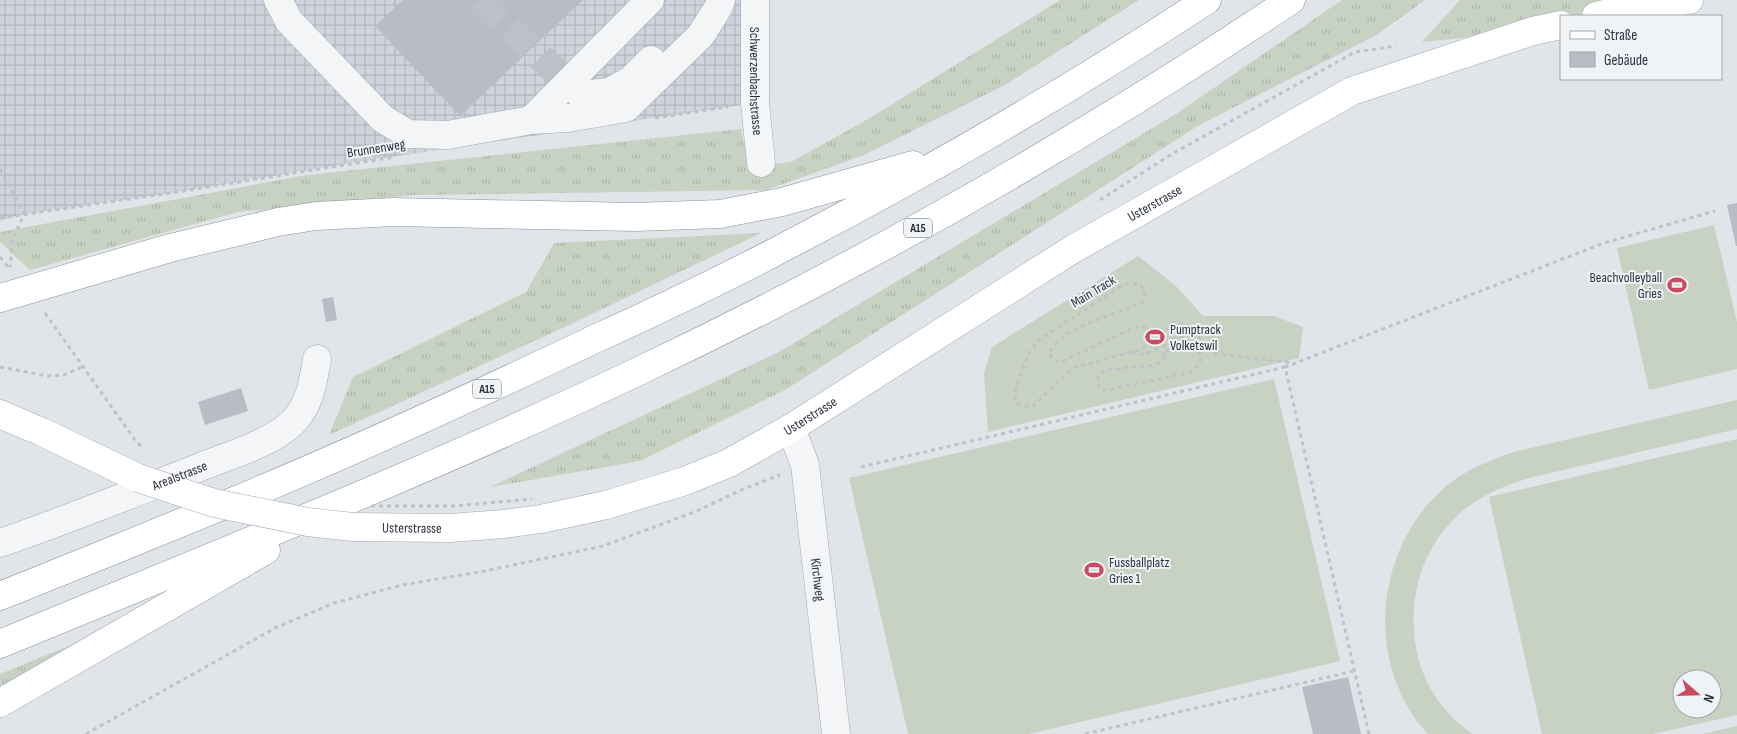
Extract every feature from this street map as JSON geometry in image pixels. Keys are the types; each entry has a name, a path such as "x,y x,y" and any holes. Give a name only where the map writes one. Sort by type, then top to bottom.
{"main road":[{"name":"A15","path":"0,596 240,498 550,361 670,304 791,244 960,152 1207,0"},
{"name":"A15","path":"0,644 363,500 642,369 816,282 1009,177 1105,120 1291,0"},
{"path":"1600,15 1625,9 1689,0"},
{"name":"Usterstrasse","path":"0,414 138,478 214,503 308,522 353,527 450,528 504,524 537,509 606,505 685,481 729,462 790,428 1073,249 1352,91 1533,32 1560,25"},
{"path":"0,298 170,248 242,230 302,218 393,212 635,217 720,214 782,202 960,152"},
{"path":"0,703 363,500"}],"street":[{"path":"278,0 289,21 382,119 408,134 448,135 531,120 568,118 626,108 701,35 721,0"},
{"path":"531,120 650,0"},
{"path":"581,95 609,92 631,80 714,0"},
{"name":"Schwerzenbachstrasse","path":"755,0 756,103 761,163"},
{"name":"Arealstrasse","path":"0,543 50,526 230,455 262,442 280,432 300,414 308,400 317,359"},
{"name":"Kirchweg","path":"790,428 805,465 836,734"}],"path":[{"path":"653,119 756,103"},
{"name":"Brunnenweg","path":"0,218 171,193 395,156"},
{"path":"0,169 24,214 13,239 11,270 0,257"},
{"path":"861,467 1285,367 1604,243 1715,211"},
{"name":"Main Track","path":"1133,283 1140,285 1145,292 1142,302 1069,332 1054,344 1049,353 1052,360 1061,362 1133,328 1142,326 1151,335 1149,343 1139,350 1131,352 1073,368 1033,406 1024,407 1018,404 1015,396 1016,388 1028,355 1040,339 1123,285 1133,283"},
{"path":"44,312 134,440 148,452"},
{"path":"1176,321 1188,325 1212,353 1295,364"},
{"path":"1131,352 1144,355 1156,349 1166,330 1176,321"},
{"path":"1164,359 1171,340 1179,336 1186,338 1200,353 1201,360 1198,366 1191,372 1108,390 1101,389 1097,382 1099,375 1105,370 1155,366 1164,359 1165,339 1174,329 1176,321"},
{"path":"0,367 48,376 64,375 82,367"},
{"path":"1285,367 1369,734"},
{"path":"86,734 277,627 334,603 402,586 603,546 697,511 741,490 805,465"},
{"name":"Usterstrasse","path":"363,500 416,507 453,506 537,509"},
{"path":"1085,734 1354,671"}],"shaded area":[{"path":"0,0 755,0 755,103 24,214 0,221"}],"green space":[{"path":"1060,0 1139,0 1005,85 862,156 766,190 413,195 238,212 30,270 0,242 0,232 307,175 741,129 749,167 791,162 870,118"},
{"path":"1342,0 1425,0 1375,36 1201,124 785,390 640,461 490,487 779,352 1176,114"},
{"path":"1460,0 1689,0 1602,15 1560,15 1533,31 1422,42"},
{"name":"Beachvolleyball Gries","path":"1714,225 1737,322 1737,369 1649,390 1617,248"},
{"path":"761,233 569,325 329,435 353,377 526,292 554,243"},
{"name":"Pumptrack Volketswil","path":"1138,256 1176,286 1203,316 1274,316 1303,327 1299,358 988,432 984,373 992,347"},
{"name":"Fussballplatz Gries 1","path":"1274,379 1340,661 1029,734 908,734 849,478"},
{"path":"1737,400 1737,429 1529,478 1508,485 1477,500 1451,522 1436,541 1425,562 1414,608 1414,632 1418,656 1425,678 1445,709 1472,734 1428,734 1407,705 1393,672 1386,638 1386,602 1393,567 1407,534 1427,505 1461,475 1482,464 1513,452"},
{"path":"1737,439 1737,715 1722,718 1722,669 1672,669 1672,719 1719,719 1653,734 1542,734 1489,497"},
{"path":"86,639 0,690 0,674"},
{"path":"1737,726 1737,734 1703,734"}],"building":[{"path":"403,0 583,0 460,116 375,26"},
{"path":"1737,203 1737,246 1736,246 1727,205"},
{"path":"333,297 337,320 326,322 322,299"},
{"path":"241,388 248,411 205,425 198,402"},
{"path":"1348,677 1361,734 1313,734 1302,687"}],"tunnel":[{"path":"479,0 581,95"}],"place":[{"name":"Beachvolleyball Gries","path":"1677,285"},
{"name":"Pumptrack Volketswil","path":"1155,337"},
{"name":"Fussballplatz Gries 1","path":"1094,570"}]}
